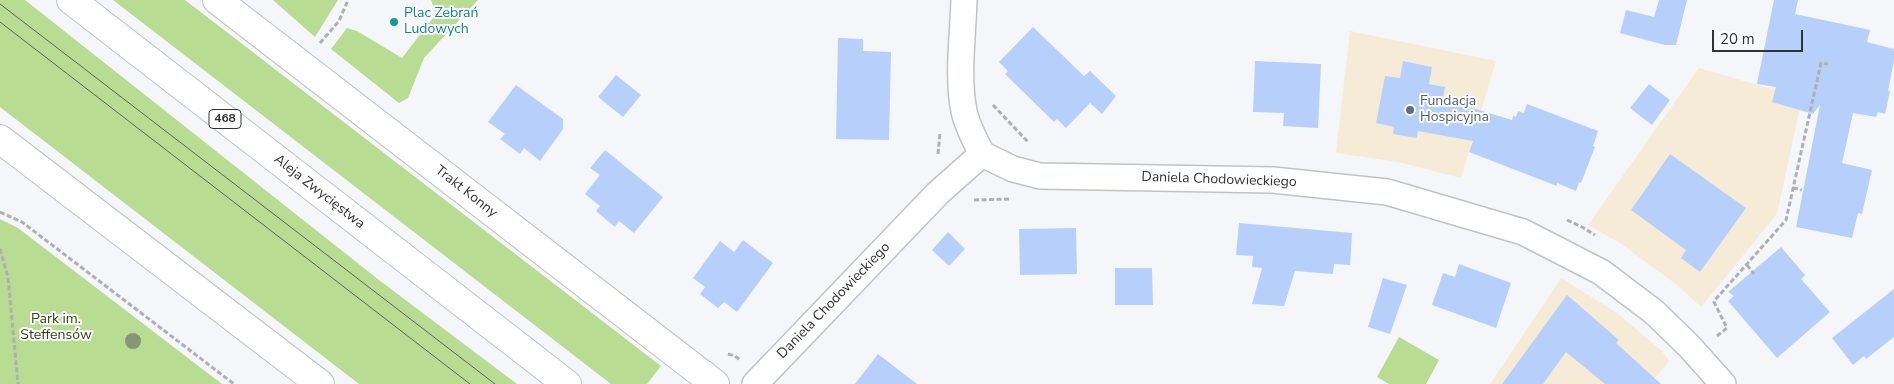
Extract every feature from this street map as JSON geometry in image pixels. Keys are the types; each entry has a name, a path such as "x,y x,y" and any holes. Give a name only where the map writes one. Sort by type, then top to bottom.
{"main road":[{"name":"Aleja Zwycięstwa","path":"71,0 568,384"},
{"name":"Trakt Konny","path":"217,0 710,381"},
{"path":"0,139 320,384"}],"street":[{"path":"964,0 961,81 964,111 968,125 982,154"},
{"name":"Daniela Chodowieckiego","path":"755,384 938,193 982,154 1013,169 1040,176 1273,180 1388,192 1523,232 1601,272 1654,312 1689,346 1723,384"}],"path":[{"path":"316,47 339,21 348,0"},
{"path":"1714,338 1727,328 1714,302 1786,220 1821,63 1828,64"},
{"path":"938,156 940,124"},
{"path":"1793,188 1802,190"},
{"path":"966,202 1012,199"},
{"path":"0,212 22,222 234,384"},
{"path":"0,249 8,277 18,384"},
{"path":"1747,264 1754,274"},
{"path":"735,356 743,353"}],"shaded area":[{"path":"1350,31 1496,61 1461,178 1398,162 1336,153"},
{"path":"1699,68 1802,98 1777,214 1701,307 1676,284 1620,243 1588,225"},
{"path":"1561,278 1617,313 1662,351 1669,361 1650,384 1490,384"}],"green space":[{"path":"0,0 25,0 379,280 517,384 359,384 0,107"},
{"path":"113,0 185,0 661,366 647,384 611,384"},
{"path":"273,0 338,0 315,37"},
{"path":"431,0 478,0 424,58 408,98 399,103 331,49 347,28 357,31 402,58 436,14"},
{"name":"Park im. Steffensów","path":"0,219 18,228 222,384 0,384"},
{"path":"1399,337 1439,360 1426,384 1389,384 1377,377"}],"building":[{"path":"1659,0 1687,0 1676,45 1665,45 1620,33 1626,10 1654,17"},
{"path":"1774,0 1798,0 1795,14 1870,30 1867,42 1894,49 1894,60 1888,91 1890,91 1885,114 1878,112 1876,117 1853,113 1842,163 1872,170 1862,214 1858,213 1852,238 1796,227 1820,105 1813,114 1772,102 1776,87 1757,84"},
{"path":"1033,27 1084,76 1090,71 1116,96 1102,114 1090,103 1066,128 1057,119 1054,122 1005,74 1008,71 999,62"},
{"path":"838,38 863,39 863,51 891,52 889,140 836,139"},
{"path":"1255,61 1321,64 1318,128 1283,126 1284,113 1253,112"},
{"path":"1403,61 1432,67 1429,84 1445,87 1443,99 1512,120 1513,116 1516,117 1518,111 1524,113 1527,104 1598,131 1593,146 1595,147 1576,191 1557,183 1557,186 1469,152 1473,141 1418,131 1417,138 1393,134 1394,127 1376,123 1385,76 1400,78"},
{"path":"616,75 641,95 623,117 598,97"},
{"path":"1649,84 1670,100 1652,125 1630,108"},
{"path":"516,85 563,119 563,129 540,161 524,148 520,154 500,139 505,134 488,122"},
{"path":"605,150 663,197 634,233 619,221 615,227 596,211 600,206 585,194 600,175 590,168"},
{"path":"1670,154 1746,208 1700,272 1681,258 1686,250 1631,210"},
{"path":"1239,223 1352,233 1350,265 1334,264 1333,274 1295,271 1284,306 1252,304 1262,268 1252,267 1253,256 1236,255"},
{"path":"1076,228 1077,274 1020,275 1019,229"},
{"path":"948,232 965,249 949,266 932,250"},
{"path":"743,240 773,263 737,312 724,302 718,308 700,294 705,287 693,278 720,241 734,252"},
{"path":"1781,247 1805,275 1801,279 1830,312 1777,358 1728,301 1734,296 1728,292"},
{"path":"1459,264 1511,283 1496,328 1432,305 1443,273 1455,277"},
{"path":"1115,268 1152,268 1153,305 1115,305"},
{"path":"1383,278 1407,285 1390,334 1368,327"},
{"path":"1894,289 1894,337 1866,359 1864,356 1853,365 1832,338"},
{"path":"1567,295 1619,340 1616,343 1661,384 1605,384 1566,352 1543,384 1502,384"},
{"path":"878,354 917,384 855,384"}],"tram line":[{"path":"0,4 495,384"},
{"path":"0,22 470,384"}],"place":[{"name":"Plac Zebrań Ludowych","path":"394,22"},
{"name":"Fundacja Hospicyjna","path":"1410,110"}]}
